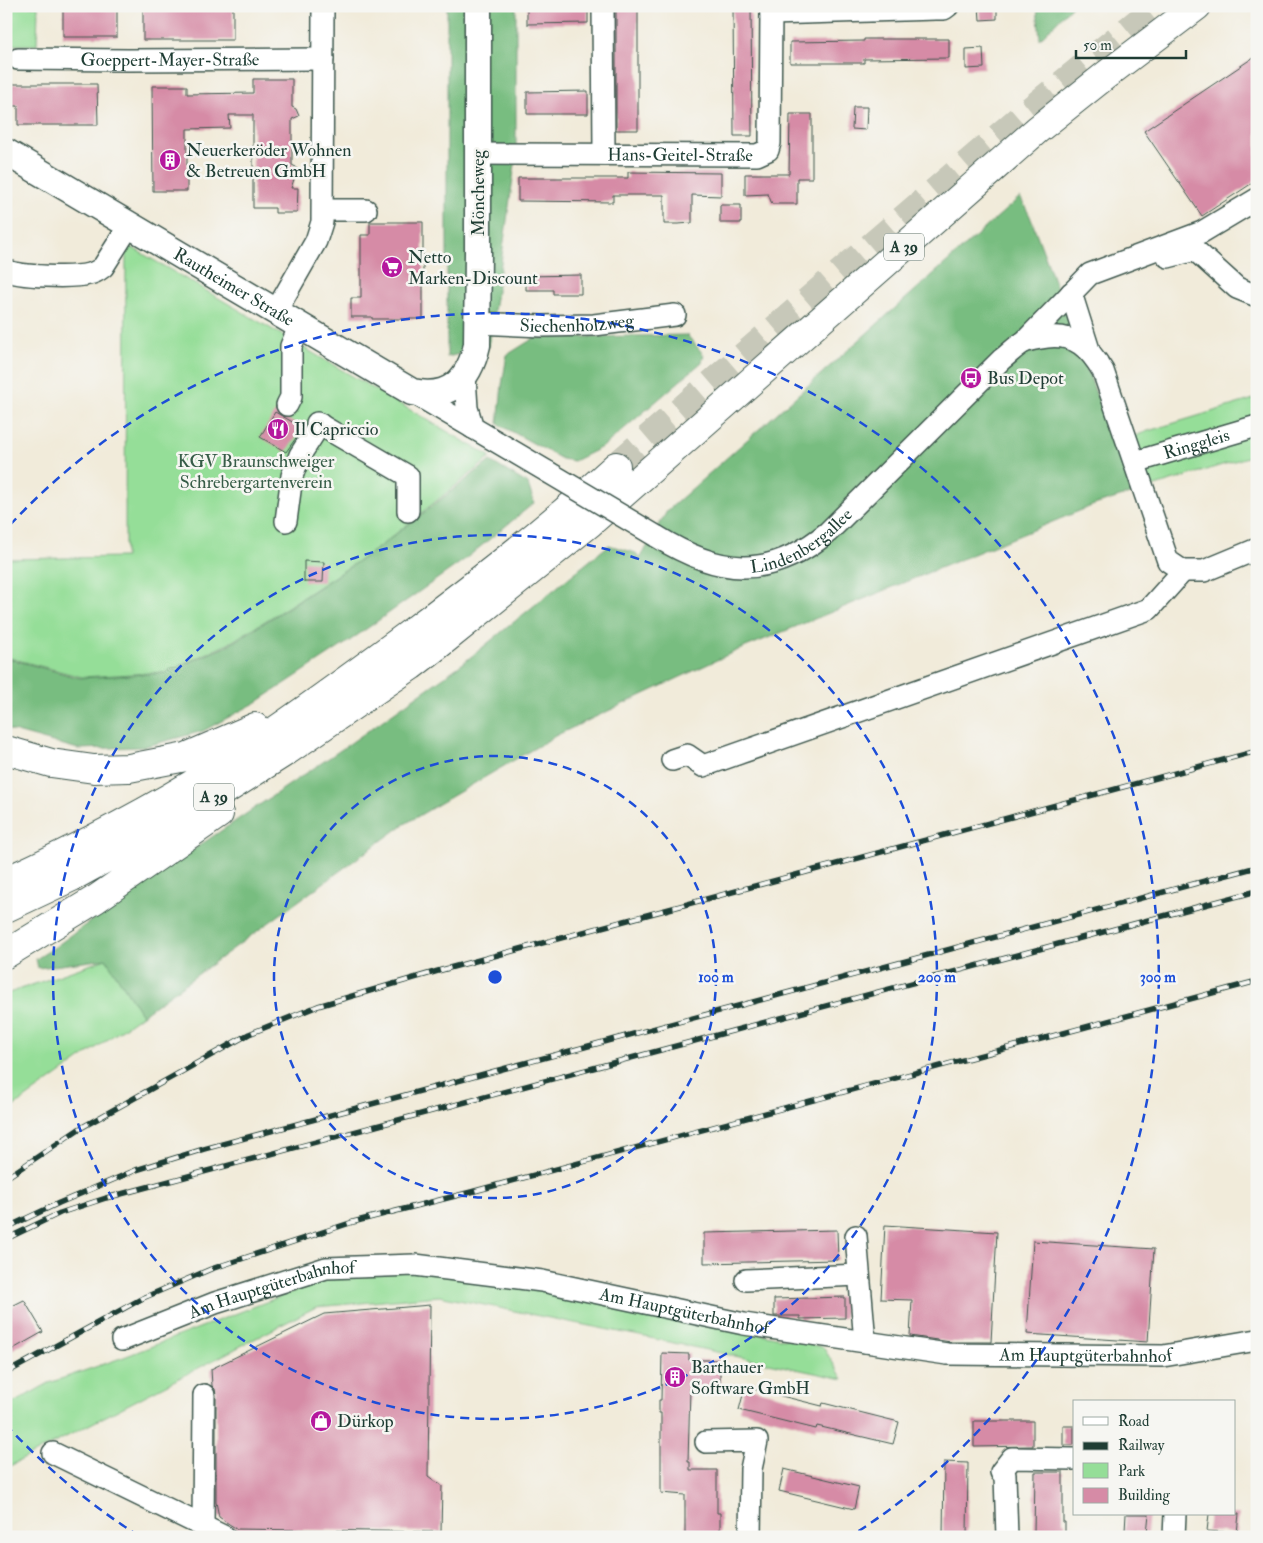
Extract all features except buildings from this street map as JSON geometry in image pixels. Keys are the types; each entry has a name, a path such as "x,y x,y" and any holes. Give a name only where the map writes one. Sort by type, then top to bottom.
{"highway":[{"name":"A 39","path":"6,908 72,876 191,812 286,751 411,666 590,523 1038,130 1106,75 1197,6"},
{"name":"A 39","path":"6,881 65,854 154,805 240,754 325,696 484,579 616,466"},
{"path":"6,954 96,899 375,706 395,687 411,666"},
{"path":"6,750 51,763 94,769 145,766 186,757 325,696"}],"main road":[{"name":"Möncheweg","path":"464,377 474,356 477,322 478,6"},
{"name":"Rautheimer Straße","path":"6,153 412,392 422,395 440,393 452,388 464,377"}],"street":[{"path":"276,311 316,241 322,222 323,6"},
{"path":"603,6 604,154"},
{"path":"771,10 936,9 948,6"},
{"name":"Hans-Geitel-Straße","path":"478,154 757,155 768,150 770,143 771,10"},
{"name":"Goeppert-Mayer-Straße","path":"18,59 323,59"},
{"path":"1024,342 1090,274 1202,232 1257,199"},
{"path":"323,210 366,210"},
{"path":"6,270 22,274 80,276 98,272 129,226"},
{"path":"1118,264 1162,258 1195,250 1237,288 1257,296"},
{"name":"Lindenbergallee","path":"1071,293 1089,350"},
{"name":"Siechenholzweg","path":"477,322 542,326 594,325 675,315"},
{"path":"286,405 291,397 291,346 300,325"},
{"name":"Lindenbergallee","path":"412,392 685,552 720,565 739,567 770,564 800,553 828,532 1002,359 1024,342 1053,336 1068,338 1081,343 1089,350 1103,371 1168,561 1183,571"},
{"path":"464,377 466,408 473,428"},
{"path":"286,521 292,476 300,455 318,423 408,476 408,511"},
{"name":"Ringgleis","path":"1135,462 1257,426"},
{"path":"672,760 687,755 703,766 1149,609 1183,571 1204,572 1257,549"},
{"path":"856,1236 865,1342"},
{"name":"Am Hauptgüterbahnhof","path":"122,1340 215,1303 326,1268 415,1265 542,1281 744,1324 947,1354 1163,1356 1257,1340"},
{"path":"746,1280 859,1275"},
{"path":"203,1526 204,1395"},
{"path":"706,1442 757,1441 751,1469 750,1537"},
{"path":"53,1453 225,1537"},
{"path":"1007,1537 1005,1475 1001,1472 1012,1458 1073,1459"},
{"path":"1174,1537 1175,1516"}],"green space":[{"path":"6,6 38,6 37,45 6,45"},
{"path":"447,6 516,6 516,157 489,347 447,357"},
{"path":"1037,6 1072,6 1040,39"},
{"path":"1020,197 1030,216 1133,493 1094,505 736,651 557,735 403,825 142,1015 106,959 38,968 36,959 129,893 345,747 462,664 609,545 636,553 640,559 667,511"},
{"name":"KGV Braunschweiger Schrebergartenverein","path":"126,244 491,457 378,548 228,644 165,672 82,677 6,657 6,559 125,557"},
{"path":"687,335 704,355 702,362 604,446 574,461 562,459 498,424 507,355 534,338"},
{"path":"1257,398 1257,454 1133,493 1114,444 1148,431"},
{"path":"490,461 528,484 534,503 464,560 345,644 257,702 203,731 143,747 78,749 6,729 6,658 80,678 164,673 227,646 286,609 378,548"},
{"path":"106,959 142,1015 6,1112 6,994"},
{"path":"411,1270 540,1287 823,1347 843,1379 439,1296 316,1307 6,1468 6,1407 49,1383 124,1357 320,1281 367,1273"}],"tunnel":[{"path":"616,466 1022,117 1158,6"}],"railway":[{"path":"6,1178 79,1129 249,1034 318,1006 438,971 1257,751"},
{"path":"6,1228 136,1170 204,1149 1257,867"},
{"path":"6,1239 60,1213 106,1198 1257,891"},
{"path":"6,1373 143,1298 211,1269 353,1222 1257,981"}],"place":[{"name":"Neuerkeröder Wohnen & Betreuen GmbH","path":"170,160"},
{"name":"Netto Marken-Discount","path":"392,267"},
{"name":"Bus Depot","path":"971,378"},
{"name":"Il Capriccio","path":"278,429"},
{"name":"Barthauer Software GmbH","path":"675,1377"},
{"name":"Dürkop","path":"321,1421"}]}
